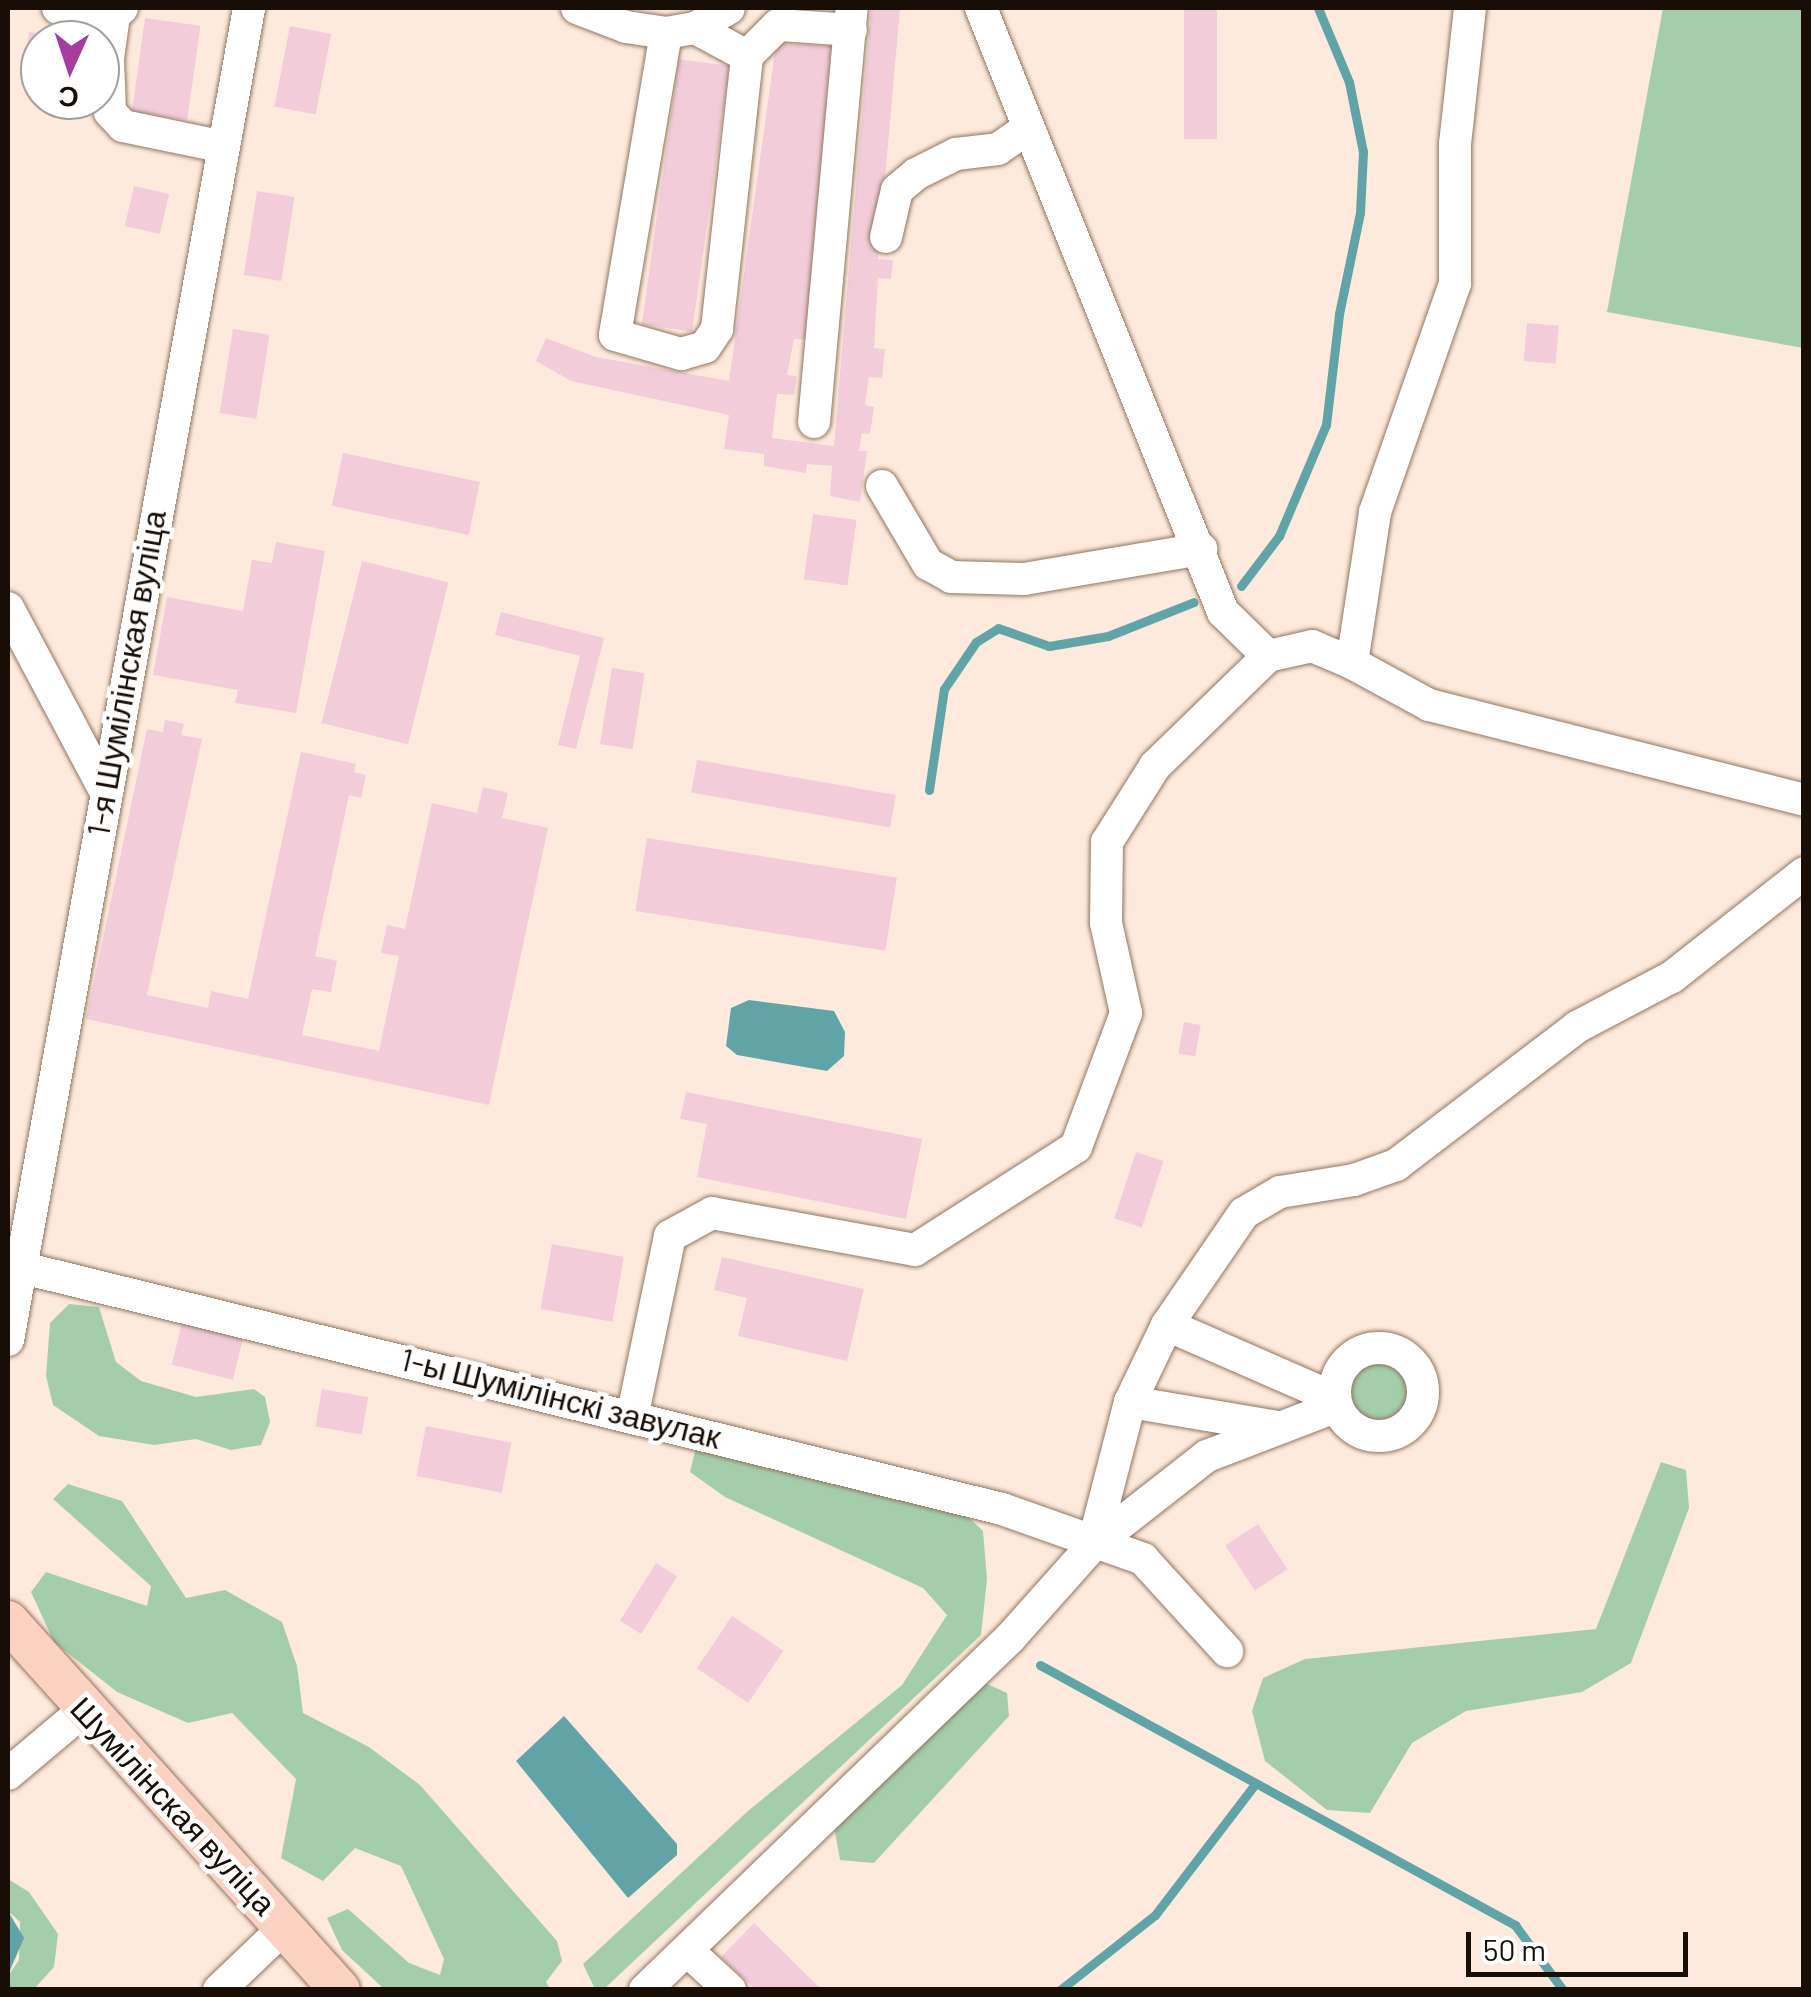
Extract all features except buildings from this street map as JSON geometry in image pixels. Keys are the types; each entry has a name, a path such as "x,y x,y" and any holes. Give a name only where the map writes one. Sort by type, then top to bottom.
{"main road":[{"name":"Шумілінская вуліца","path":"8,1621 84,1710 286,1926 340,1990"}],"street":[{"path":"58,8 118,11 110,112 123,126 224,147"},
{"name":"1-я Шумілінская вуліца","path":"8,1340 103,787 249,8"},
{"path":"576,8 626,28 681,30 747,56"},
{"path":"681,30 729,8"},
{"path":"981,8 1201,548 1223,612 1268,656"},
{"path":"1352,663 1376,512 1456,284 1455,144 1470,8"},
{"path":"681,30 616,302 615,335 629,343 681,354 705,348 716,329 747,56 778,25 852,19 814,422"},
{"path":"886,237 896,190 916,174 956,154 998,149 1028,128"},
{"path":"882,486 928,564 950,577 1024,579 1201,548"},
{"path":"8,608 103,787"},
{"path":"634,1413 670,1236 712,1213 915,1250 1076,1147 1126,1013 1106,923 1107,842 1155,766 1268,656 1312,646 1429,705 1804,800"},
{"path":"1093,1545 1130,1402 1167,1324 1244,1214 1280,1192 1396,1166 1578,1027 1672,977 1804,873"},
{"name":"1-ы Шумілінскі завулак","path":"22,1268 634,1413 1002,1509 1093,1545 1143,1559 1227,1650"},
{"path":"645,1990 689,1952 1011,1637 1093,1545 1207,1456 1336,1402 1167,1324"},
{"path":"1130,1402 1280,1428"},
{"path":"8,1774 84,1710"},
{"path":"219,1990 286,1926"},
{"path":"689,1952 730,1990"}],"green space":[{"path":"1663,8 1803,8 1803,348 1607,312"},
{"path":"69,1304 99,1307 116,1362 141,1381 196,1397 254,1389 265,1397 270,1422 261,1445 231,1450 196,1439 154,1445 99,1436 53,1405 46,1376 50,1323"},
{"path":"1379,1361 1401,1370 1410,1392 1401,1414 1379,1423 1357,1414 1348,1392 1357,1370"},
{"path":"698,1439 956,1505 983,1531 987,1579 981,1635 604,1989 595,1989 583,1964 748,1811 902,1685 947,1615 923,1588 725,1497 690,1472"},
{"path":"1661,1462 1686,1470 1689,1508 1631,1663 1582,1692 1466,1711 1412,1743 1370,1813 1327,1810 1265,1761 1252,1711 1263,1678 1305,1659 1596,1629"},
{"path":"68,1484 122,1501 186,1598 225,1590 282,1622 297,1666 303,1713 369,1747 420,1785 557,1941 562,1961 546,1982 550,1989 384,1989 342,1950 327,1918 348,1909 409,1963 440,1975 444,1959 401,1866 355,1848 323,1881 281,1858 296,1779 232,1713 188,1723 117,1692 54,1642 31,1592 46,1572 147,1606 151,1586 53,1499"},
{"path":"983,1682 1007,1693 1009,1716 874,1863 840,1860 834,1826"},
{"path":"8,1879 29,1892 58,1934 54,1967 34,1989 8,1989 8,1976 19,1960 20,1922 8,1911"}],"water":[{"path":"749,1000 834,1011 845,1032 844,1056 827,1071 737,1055 726,1046 731,1008"},
{"path":"564,1716 677,1844 677,1855 628,1898 516,1761"},
{"path":"8,1911 24,1938 8,1975"}],"waterway":[{"path":"1241,586 1279,536 1326,425 1339,314 1360,213 1363,152 1349,82 1318,8"},
{"path":"929,790 944,689 976,642 998,628 1049,646 1108,636 1194,602"},
{"path":"1040,1665 1515,1925 1563,1990"},
{"path":"1060,1990 1155,1915 1253,1787"}]}
